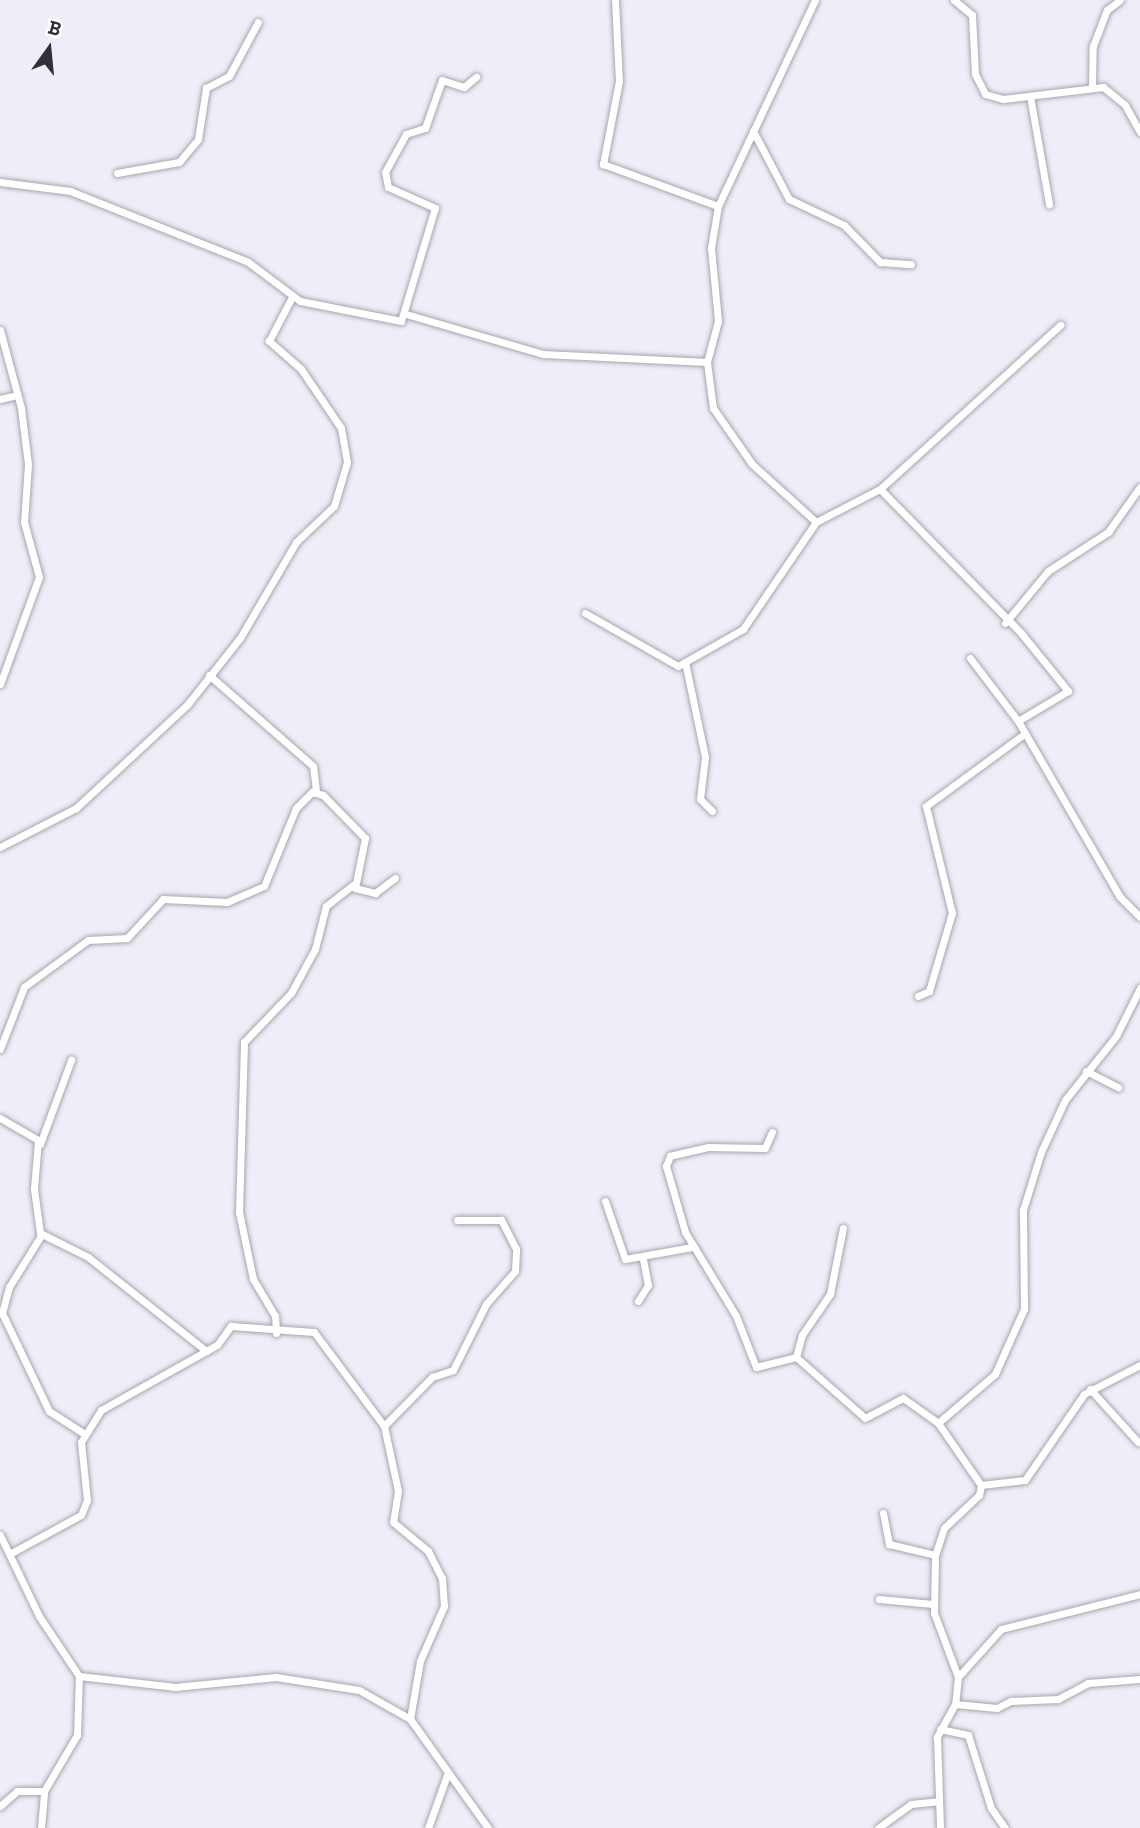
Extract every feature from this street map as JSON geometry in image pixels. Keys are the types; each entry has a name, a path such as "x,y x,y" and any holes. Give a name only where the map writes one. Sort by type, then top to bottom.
{"street":[{"path":"615,0 619,81 603,164 718,206"},
{"path":"815,0 718,206 711,248 718,321 708,362 716,415 752,464 816,522"},
{"path":"954,0 972,15 975,74 985,94 997,99 1092,85 1114,92 1140,132"},
{"path":"1092,85 1093,46 1111,3 1120,0"},
{"path":"117,173 179,162 198,139 206,88 229,76 258,22"},
{"path":"0,183 70,191 233,255 275,278 292,297 393,322 406,314 435,208 388,187 385,172 406,134 425,128 442,80 464,87 476,76"},
{"path":"1030,96 1049,204"},
{"path":"753,131 789,199 844,225 880,262 911,264"},
{"path":"0,846 76,808 187,705 240,638 296,542 334,506 345,472 341,428 300,369 269,341 292,297"},
{"path":"406,314 543,354 708,362"},
{"path":"585,613 665,663 685,662 743,629 816,522 880,489 1060,325"},
{"path":"0,330 17,395 28,464 24,522 39,577 0,684"},
{"path":"0,399 17,395"},
{"path":"1005,623 1042,576 1102,538 1140,487"},
{"path":"880,489 1005,623 1021,634 1068,691 1018,721"},
{"path":"970,658 1018,721 1088,846 1140,917"},
{"path":"685,662 705,757 701,799 712,811"},
{"path":"209,675 310,762 316,792 365,838 353,885 327,906 315,949 291,993 244,1042 239,1212 253,1279 261,1301 275,1316 276,1334"},
{"path":"918,996 929,991 952,913 926,806 1024,734"},
{"path":"0,1049 24,987 88,940 127,938 152,904 163,899 227,902 264,886 296,808 316,792"},
{"path":"353,885 374,893 395,878"},
{"path":"938,1423 989,1382 1024,1309 1023,1210 1058,1111 1086,1071 1116,1037 1140,988"},
{"path":"71,1060 40,1145 34,1189 42,1234 9,1287 2,1313 49,1411 83,1433"},
{"path":"1086,1071 1118,1087"},
{"path":"0,1118 32,1132 40,1145"},
{"path":"772,1132 765,1149 708,1147 668,1159 671,1192 692,1247 736,1316 756,1367 796,1357"},
{"path":"605,1201 619,1254 643,1260 692,1247"},
{"path":"384,1426 432,1377 448,1376 486,1304 515,1271 516,1249 501,1220 457,1220"},
{"path":"796,1357 802,1335 833,1286 843,1228"},
{"path":"42,1234 88,1257 206,1351"},
{"path":"638,1301 648,1285 643,1260"},
{"path":"13,1552 81,1515 87,1500 83,1433 101,1410 206,1351 231,1326 276,1334 317,1334 384,1426 398,1491 393,1522 428,1551 445,1599 420,1661 410,1719"},
{"path":"796,1357 865,1418 898,1397 938,1423 981,1485 979,1495 944,1528 935,1555 933,1604 958,1677 955,1704 940,1729 940,1828"},
{"path":"981,1485 1026,1480 1090,1389 1140,1365"},
{"path":"1090,1389 1138,1442"},
{"path":"883,1513 889,1544 935,1555"},
{"path":"0,1535 13,1552 39,1616 79,1676 77,1735 44,1791 41,1828"},
{"path":"958,1677 1001,1629 1140,1594"},
{"path":"879,1599 933,1604"},
{"path":"79,1676 175,1687 313,1680 366,1693 410,1719 488,1828"},
{"path":"955,1704 997,1708 1011,1701 1058,1699 1088,1683 1140,1679"},
{"path":"940,1729 968,1735 991,1808 1006,1828"},
{"path":"428,1828 448,1772"},
{"path":"0,1806 17,1791 44,1791"},
{"path":"878,1828 911,1804 938,1801"}]}
